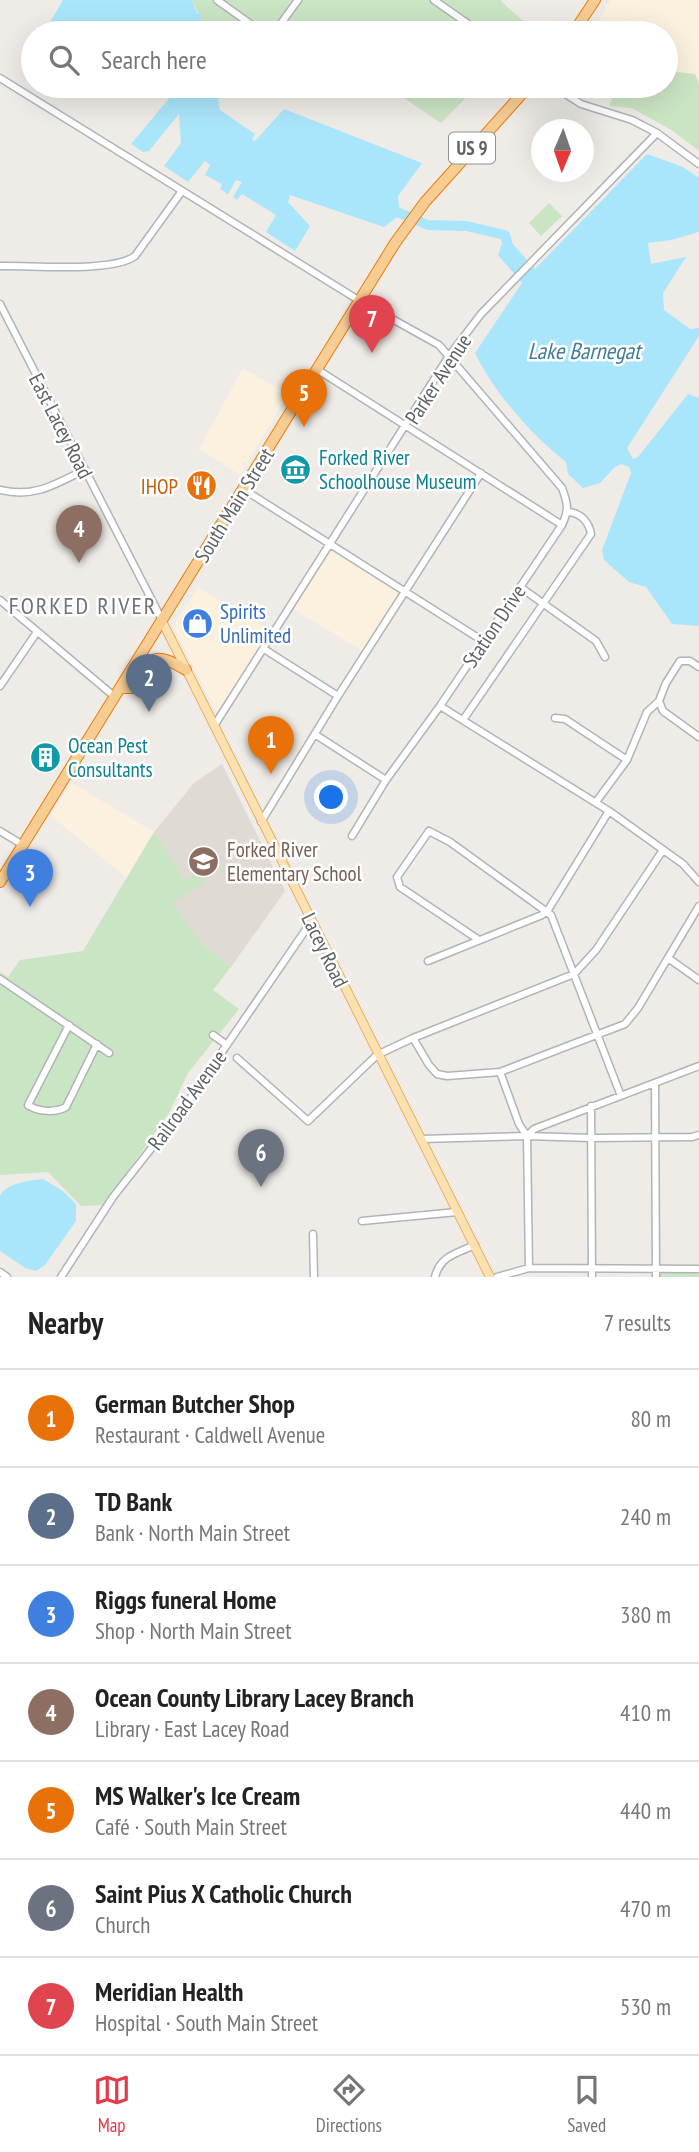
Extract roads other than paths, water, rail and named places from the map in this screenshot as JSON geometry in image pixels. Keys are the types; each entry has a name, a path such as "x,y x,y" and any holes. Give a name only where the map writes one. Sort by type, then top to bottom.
{"highway":[{"path":"581,21 595,0"},
{"name":"South Main Street","path":"162,621 402,234 456,165 518,98"},
{"name":"US 9","path":"0,882 162,621"},
{"path":"118,693 133,688 145,667 159,657 186,670"}],"main road":[{"name":"Lacey Road","path":"162,621 490,1277"}],"street":[{"path":"217,0 246,21"},
{"path":"283,21 298,0"},
{"path":"434,0 464,21"},
{"path":"0,78 21,91"},
{"path":"32,98 360,300 439,345 562,488 568,503 568,512 575,512 586,520 591,534 463,720"},
{"path":"572,98 581,104 622,116 657,134 699,164"},
{"name":"Parker Avenue","path":"214,727 449,356 481,314 657,134"},
{"path":"0,266 106,265 128,262 182,191"},
{"name":"East Lacey Road","path":"0,304 162,621"},
{"path":"318,370 562,525"},
{"path":"0,490 24,494 37,491 84,470"},
{"path":"261,822 481,473"},
{"path":"243,489 483,641"},
{"name":"Station Drive","path":"352,836 386,780 440,706 562,525 568,512"},
{"path":"520,587 596,641 605,657"},
{"path":"0,600 37,632 118,693"},
{"path":"0,686 37,632"},
{"path":"264,649 338,696"},
{"path":"596,802 627,760 648,712 659,701 666,683 680,661 690,661 699,667"},
{"path":"659,701 663,711 699,737"},
{"path":"440,706 596,802 683,864 699,882"},
{"path":"555,719 565,719 627,760"},
{"path":"316,735 386,780"},
{"path":"428,961 548,910 609,811"},
{"path":"0,831 23,845"},
{"path":"479,940 400,887 397,877 429,831 450,842 548,910 621,1096"},
{"path":"237,1058 308,1121 377,1055 574,974 596,950 663,850"},
{"path":"413,1038 437,1074 447,1076 500,1072 625,1024 699,906"},
{"name":"Railroad Avenue","path":"61,1277 113,1197 158,1143 311,922"},
{"path":"668,958 699,980"},
{"path":"0,979 109,1053"},
{"path":"69,1025 28,1105 36,1110 60,1110 66,1107 97,1044"},
{"path":"213,1035 227,1045"},
{"path":"527,1136 534,1129 699,1066"},
{"path":"500,1072 519,1124 527,1136 529,1268"},
{"path":"655,1083 656,1277"},
{"path":"591,1106 592,1277"},
{"path":"422,1139 527,1136 655,1138 699,1135"},
{"path":"362,1221 457,1212"},
{"path":"313,1234 314,1277"},
{"path":"435,1277 440,1262 475,1245"},
{"path":"497,1277 529,1268 699,1269"},
{"path":"0,1272 7,1277"}],"water":[{"path":"63,0 192,0 197,14 201,13 202,17 201,21 51,21"},
{"path":"169,98 224,98 218,99 220,110 255,134 252,140 255,141 284,109 422,163 398,196 400,215 384,227 290,195 288,202 310,226 295,251 266,232 276,215 242,194 237,200 233,197 242,182 236,180 228,194 220,189 222,184 205,175 210,165 205,161 188,182 164,166 181,143 179,114 149,151 143,152 131,144"},
{"name":"Lake Barnegat","path":"647,154 683,167 699,178 699,232 648,243 651,264 686,257 663,293 664,310 690,329 699,328 699,336 627,448 633,459 638,457 688,394 699,398 699,626 672,624 646,587 629,582 604,560 602,550 631,473 629,467 621,464 600,483 583,488 568,474 566,462 527,426 503,397 475,353 522,283 498,255 505,235 535,269"},
{"path":"43,1179 63,1191 76,1204 76,1221 45,1265 36,1271 25,1268 0,1251 0,1195 14,1185"}],"waterway":[{"path":"388,208 428,225 466,226 505,235 508,246"}],"place":[{"name":"Meridian Health","path":"372,353"},
{"name":"MS Walker's Ice Cream","path":"304,427"},
{"name":"Forked River Schoolhouse Museum","path":"296,469"},
{"name":"IHOP","path":"201,486"},
{"name":"Ocean County Library Lacey Branch","path":"79,563"},
{"name":"Spirits Unlimited","path":"197,623"},
{"name":"TD Bank","path":"149,712"},
{"name":"Ocean Pest Consultants","path":"45,757"},
{"name":"German Butcher Shop","path":"271,774"},
{"name":"Forked River Elementary School","path":"204,861"},
{"name":"Riggs funeral Home","path":"30,907"},
{"name":"Saint Pius X Catholic Church","path":"261,1187"}],"district":[{"name":"FORKED RIVER","path":"83,605"}]}
